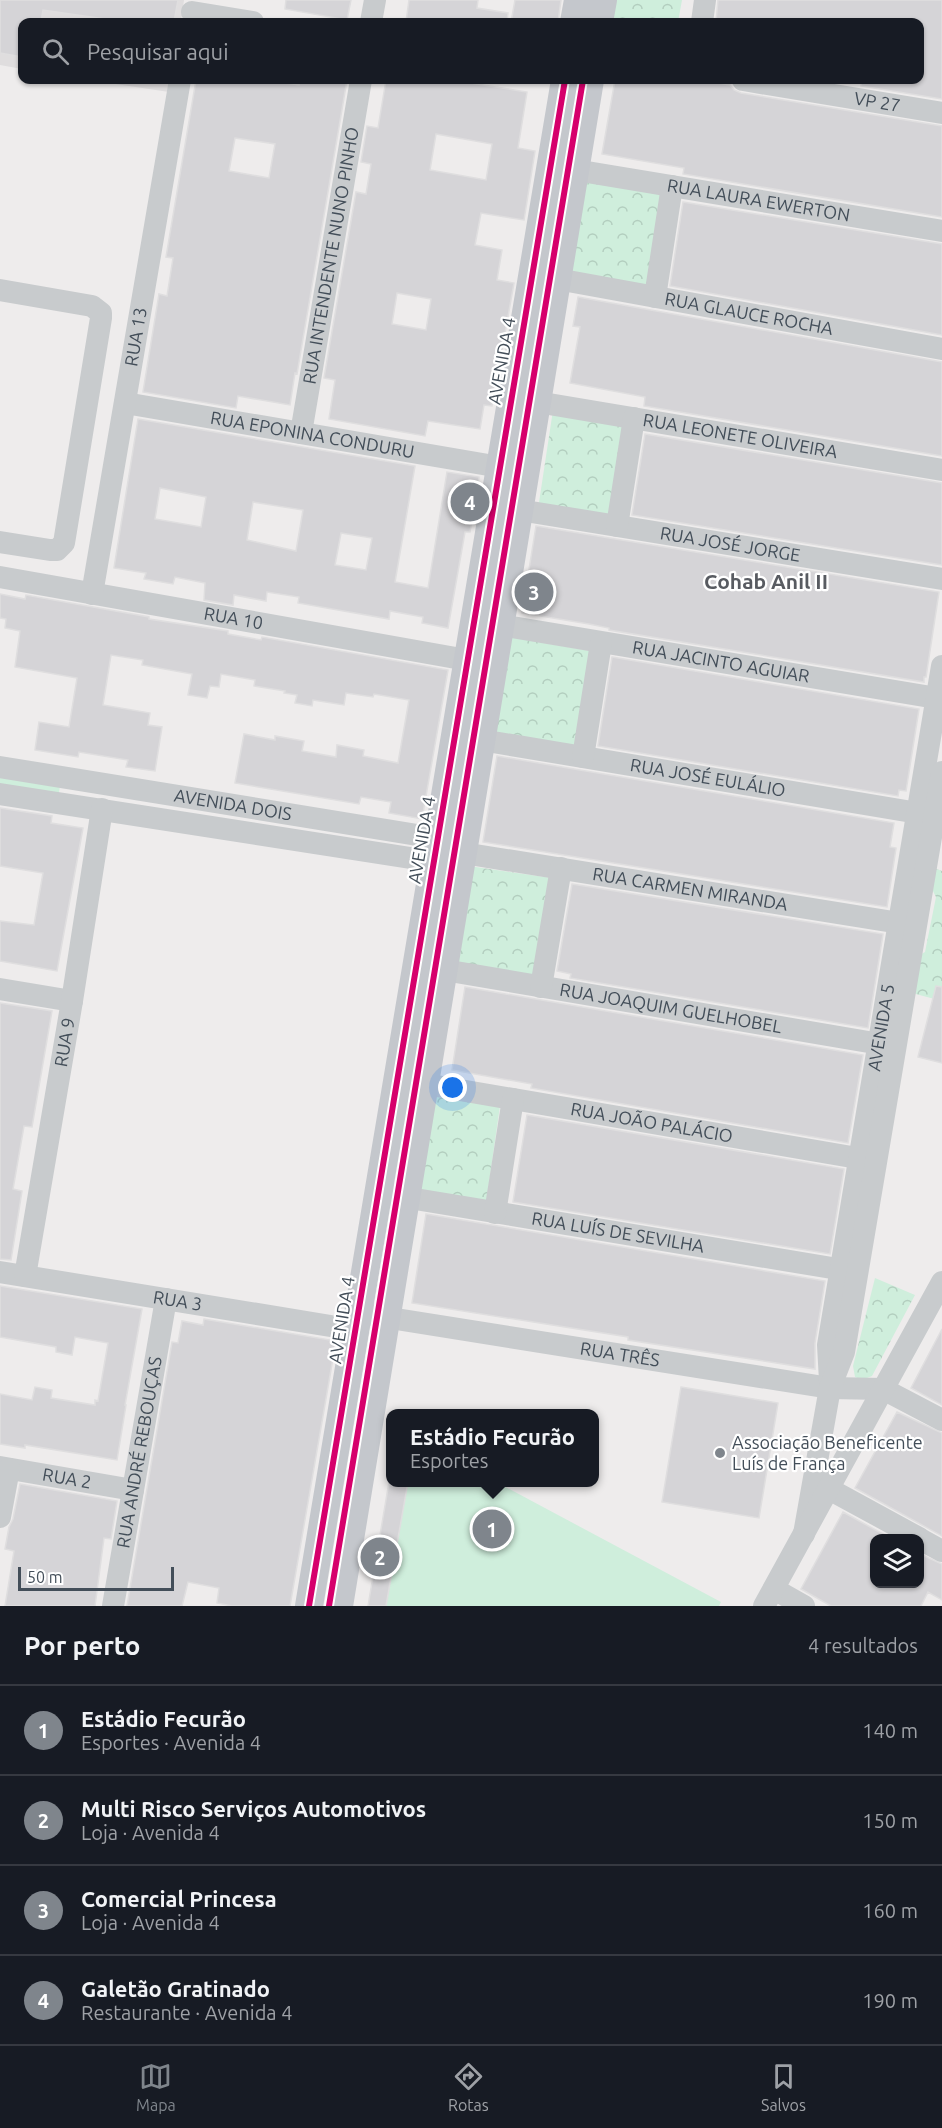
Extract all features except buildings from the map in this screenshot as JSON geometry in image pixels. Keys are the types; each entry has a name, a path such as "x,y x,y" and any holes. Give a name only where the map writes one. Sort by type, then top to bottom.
{"main road":[{"path":"575,18 578,0"},
{"path":"600,18 603,0"},
{"name":"AVENIDA 4","path":"309,1606 378,1193 452,852 481,740 500,626 495,571 500,467 533,345 557,279 575,170 566,84"},
{"name":"AVENIDA 4","path":"339,1606 444,970 467,660 495,571 519,510 537,402 533,345 570,119 588,84"},
{"path":"320,1538 350,1543"}],"street":[{"path":"372,18 375,0"},
{"path":"703,18 705,0"},
{"path":"192,12 229,18"},
{"name":"RUA 13","path":"92,594 179,84"},
{"name":"RUA INTENDENTE NUNO PINHO","path":"300,433 360,84"},
{"name":"VP 27","path":"767,84 942,113"},
{"name":"RUA LAURA EWERTON","path":"575,170 942,231"},
{"path":"655,297 672,186"},
{"name":"RUA GLAUCE ROCHA","path":"557,279 942,349"},
{"path":"0,290 92,306 101,313 101,318 64,543 57,550 50,550 0,542"},
{"name":"RUA LEONETE OLIVEIRA","path":"537,402 942,470"},
{"name":"RUA EPONINA CONDURU","path":"124,403 500,467"},
{"path":"617,526 634,418"},
{"name":"RUA JOSÉ JORGE","path":"519,510 942,579"},
{"name":"RUA 10","path":"0,577 467,660"},
{"name":"RUA JACINTO AGUIAR","path":"500,626 939,699"},
{"path":"583,757 602,643"},
{"name":"AVENIDA 5","path":"804,1534 830,1388 828,1345 849,1271 926,814 942,666"},
{"name":"RUA JOSÉ EULÁLIO","path":"481,740 926,814"},
{"name":"AVENIDA DOIS","path":"0,767 452,852"},
{"name":"AVENIDA 5","path":"926,814 942,772"},
{"name":"AVENIDA DOIS","path":"0,794 102,809 452,852"},
{"name":"RUA 9","path":"25,1276 102,809"},
{"name":"RUA CARMEN MIRANDA","path":"452,852 908,925"},
{"path":"541,987 561,868"},
{"name":"RUA JOAQUIM GUELHOBEL","path":"444,970 887,1045"},
{"path":"0,989 72,1001"},
{"name":"RUA JOÃO PALÁCIO","path":"425,1084 868,1160"},
{"path":"495,1212 513,1099"},
{"name":"RUA LUÍS DE SEVILHA","path":"378,1193 849,1271"},
{"name":"RUA 3","path":"0,1272 166,1299 356,1321"},
{"path":"804,1606 769,1598 941,1286"},
{"name":"RUA ANDRÉ REBOUÇAS","path":"113,1606 166,1299"},
{"name":"RUA TRÊS","path":"356,1321 387,1317 830,1388 883,1389"},
{"path":"883,1389 942,1420"},
{"path":"0,1517 4,1468"},
{"name":"RUA 2","path":"4,1468 133,1491"},
{"path":"829,1489 910,1534"},
{"path":"924,1542 942,1551"}],"shaded area":[{"path":"0,0 184,0 182,18 18,18 18,68 0,65"},
{"path":"116,84 170,84 169,92"}],"green space":[{"path":"609,0 682,0 679,18 606,18"},
{"path":"582,177 666,192 650,291 566,276"},
{"path":"553,410 625,423 612,524 538,509"},
{"path":"509,637 591,651 574,748 491,734"},
{"path":"0,775 60,786 58,798 0,788"},
{"path":"469,866 552,878 536,977 452,962"},
{"path":"934,868 942,871 942,1001 912,993 918,956 925,952 936,897 931,887"},
{"path":"427,1095 500,1106 486,1204 412,1193"},
{"path":"875,1278 915,1295 872,1376 862,1380 855,1377 853,1366"},
{"path":"407,1487 505,1487 721,1602 719,1606 386,1606"}],"cycle path":[{"path":"309,1606 564,84"},
{"path":"329,1606 582,84"}],"place":[{"name":"Galetão Gratinado","path":"470,502"},
{"name":"Comercial Princesa","path":"534,592"},
{"name":"Associação Beneficente Luís de França","path":"720,1453"},
{"name":"Estádio Fecurão","path":"492,1529"},
{"name":"Multi Risco Serviços Automotivos","path":"380,1557"}],"district":[{"name":"Cohab Anil II","path":"766,582"}]}
